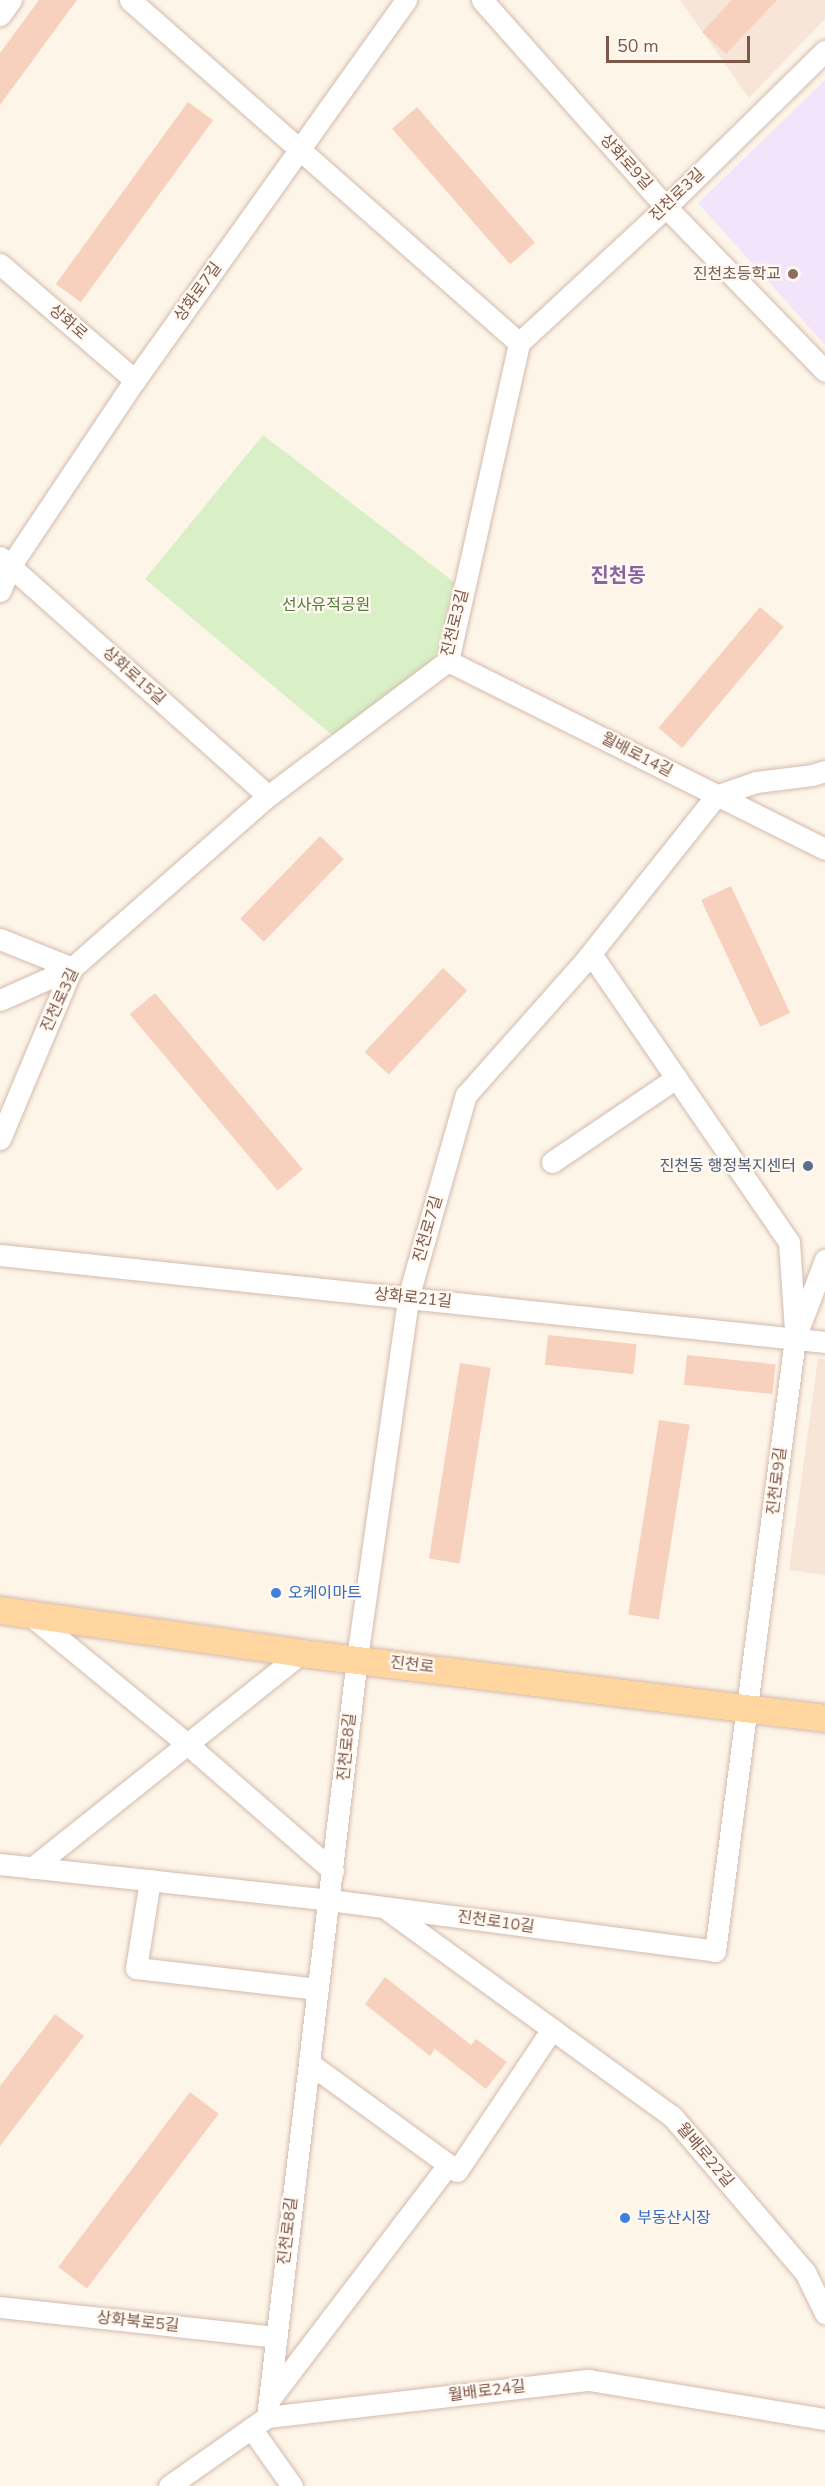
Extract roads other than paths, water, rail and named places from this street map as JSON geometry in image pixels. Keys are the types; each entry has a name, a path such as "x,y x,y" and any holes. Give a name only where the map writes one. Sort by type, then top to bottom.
{"main road":[{"name":"진천로","path":"0,1610 301,1653 357,1658 825,1718"}],"street":[{"path":"0,15 11,0"},
{"path":"130,0 519,343"},
{"name":"상화로7길","path":"0,591 6,561 406,0"},
{"name":"상화로9길","path":"482,0 666,207 825,371"},
{"name":"진천로3길","path":"0,1139 72,968 268,796 448,661 519,343 666,207 825,51"},
{"name":"상화로","path":"0,264 135,380"},
{"name":"상화로15길","path":"6,561 268,796"},
{"name":"월배로14길","path":"448,661 825,849"},
{"path":"716,796 756,782 825,771"},
{"name":"진천로7길","path":"357,1658 408,1298 466,1095 591,954 716,796"},
{"path":"0,939 72,968"},
{"path":"591,954 789,1242 795,1338"},
{"path":"0,1000 72,968"},
{"path":"552,1161 676,1078"},
{"name":"상화로21길","path":"0,1255 825,1342"},
{"name":"진천로9길","path":"748,1707 795,1338 825,1260"},
{"path":"29,1614 186,1743 333,1871"},
{"path":"32,1868 301,1653"},
{"name":"진천로8길","path":"263,2415 276,2337 330,1900 357,1658"},
{"name":"진천로10길","path":"0,1864 330,1900 715,1952 748,1707"},
{"path":"150,1881 136,1968 318,1989"},
{"name":"월배로22길","path":"385,1908 672,2116 805,2272 825,2313"},
{"path":"292,2486 263,2415 453,2168 552,2029"},
{"path":"309,2063 453,2168"},
{"name":"상화북로5길","path":"0,2307 276,2337"},
{"name":"월배로24길","path":"169,2486 263,2415 589,2380 825,2419"}],"place":[{"name":"진천초등학교","path":"793,274"},
{"name":"진천동 행정복지센터","path":"808,1166"},
{"name":"오케이마트","path":"276,1593"},
{"name":"부동산시장","path":"625,2218"}],"district":[{"name":"진천동","path":"618,575"}],"park label":[{"name":"선사유적공원","path":"326,605"}]}
